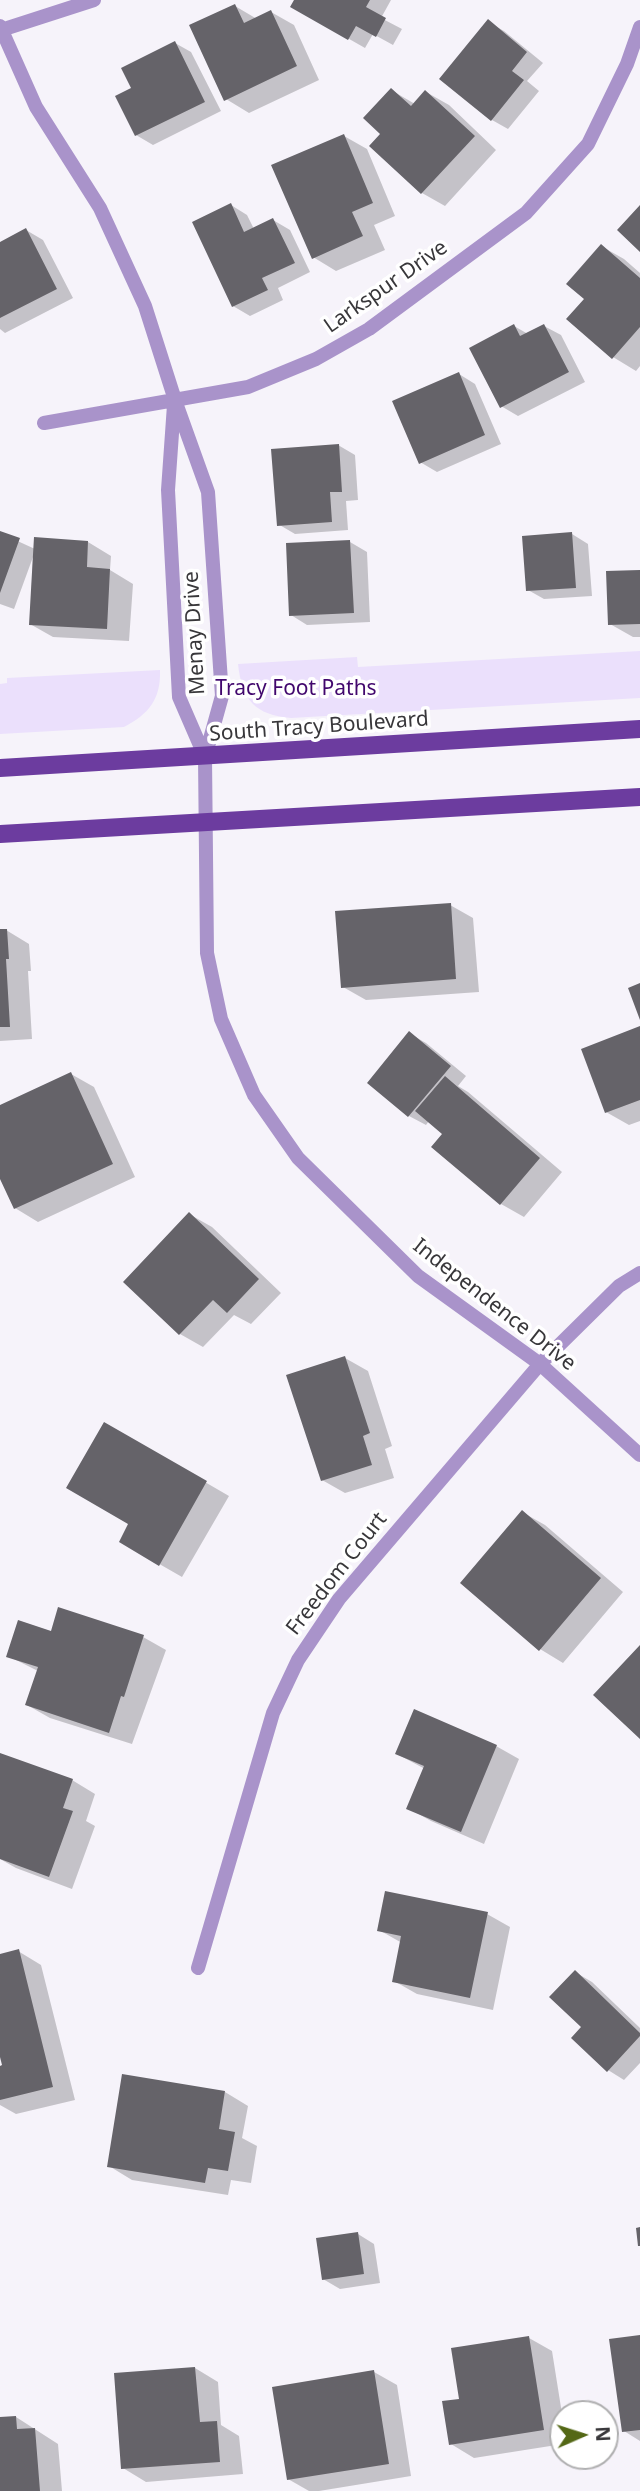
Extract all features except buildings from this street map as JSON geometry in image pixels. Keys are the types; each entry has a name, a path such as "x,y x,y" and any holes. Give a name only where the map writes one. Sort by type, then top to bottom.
{"main road":[{"name":"South Tracy Boulevard","path":"0,768 640,729"},
{"path":"0,834 640,797"}],"street":[{"path":"0,28 94,0"},
{"name":"Larkspur Drive","path":"44,423 248,387 316,359 369,329 526,213 588,144 627,64 640,27"},
{"name":"Menay Drive","path":"0,28 36,107 100,208 145,306 174,400 208,492 222,696 205,757"},
{"name":"Menay Drive","path":"174,400 168,490 179,697 205,757"},
{"name":"Independence Drive","path":"205,757 206,953 221,1019 254,1095 298,1158 418,1276 540,1364 640,1455"},
{"name":"Freedom Court","path":"198,1968 273,1713 298,1660 339,1599 540,1364 619,1286 640,1273"}],"green space":[{"name":"Tracy Foot Paths","path":"640,651 640,698 291,718 268,713 252,703 243,687 238,664 357,657 358,667"},
{"name":"Tracy Foot Paths","path":"160,670 158,689 152,704 140,717 124,727 0,734 0,684 7,683 7,678"}]}
